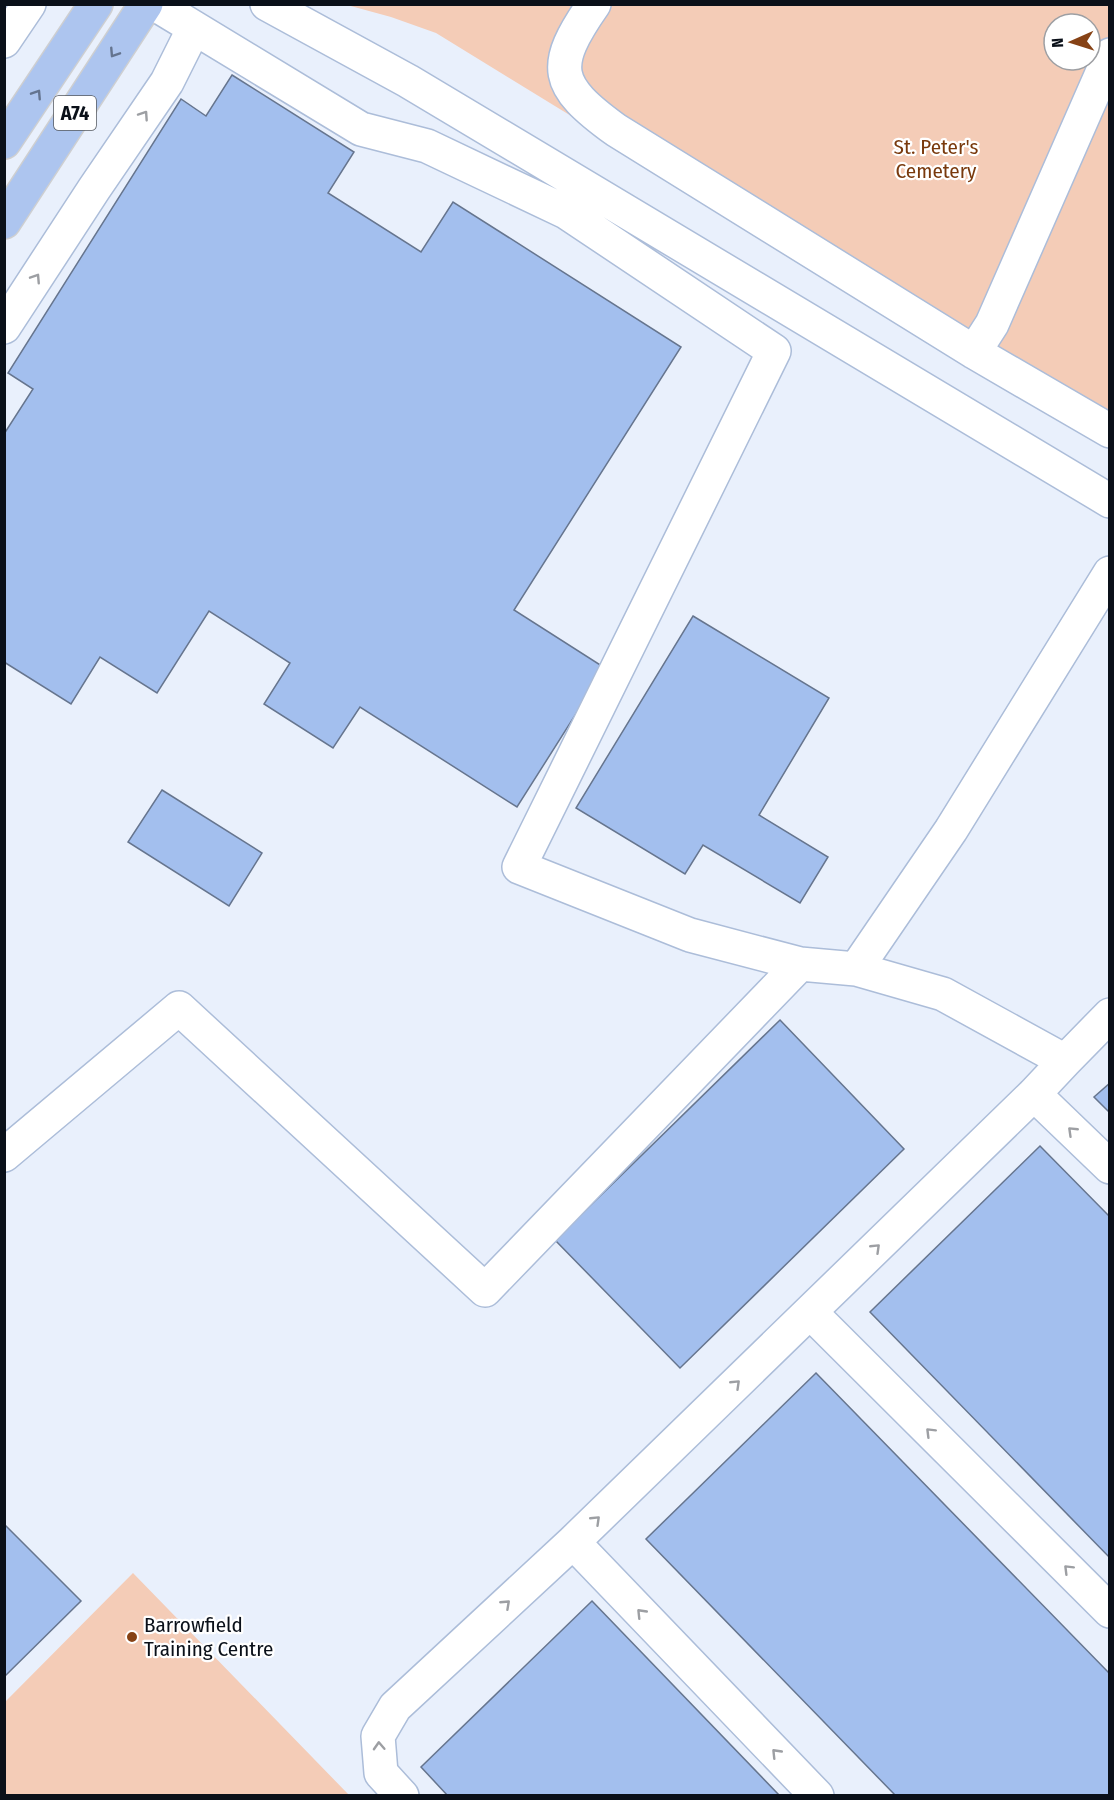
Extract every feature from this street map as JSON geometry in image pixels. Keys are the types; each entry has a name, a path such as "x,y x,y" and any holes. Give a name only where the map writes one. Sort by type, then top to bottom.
{"main road":[{"name":"A74","path":"4,142 96,4"},
{"name":"A74","path":"4,222 146,4"}],"lane":[{"path":"155,4 361,129 427,147 566,212 774,351 519,867 690,935 800,964 856,969 943,994 1065,1061"},
{"path":"267,4 408,81 1110,501"},
{"path":"594,4 574,33 567,49 564,65 565,77 573,93 590,111 616,130 974,352 1110,431"},
{"path":"4,327 166,82 194,28"},
{"path":"974,352 992,324 1110,55"},
{"path":"856,969 951,830 1110,573"},
{"path":"4,1155 180,1008 485,1290 800,964"},
{"path":"402,1796 381,1773 378,1736 395,1707 573,1542 1034,1094 1110,1015"},
{"path":"1034,1094 1110,1167"},
{"path":"810,1312 1110,1611"},
{"path":"573,1542 817,1796"}],"green space":[{"name":"St. Peter's Cemetery","path":"347,5 1109,5 1109,446 436,33"},
{"name":"Barrowfield Training Centre","path":"133,1573 349,1795 5,1795 5,1702"}],"building":[{"path":"232,75 354,152 328,193 421,252 453,202 681,347 514,610 605,668 517,807 360,707 333,748 264,704 290,663 209,611 157,693 100,657 71,704 4,662 4,434 33,389 8,373 181,99 206,116"},
{"path":"693,616 829,698 759,815 828,857 800,903 703,845 685,874 576,808"},
{"path":"162,790 262,853 229,906 128,842"},
{"path":"780,1020 904,1149 680,1368 555,1240"},
{"path":"1110,1083 1110,1113 1094,1097"},
{"path":"1040,1146 1110,1217 1110,1558 870,1312"},
{"path":"816,1373 1110,1674 1110,1796 896,1796 646,1539"},
{"path":"4,1524 81,1601 4,1677"},
{"path":"592,1601 780,1796 448,1796 421,1767"}],"place":[{"name":"Barrowfield Training Centre","path":"132,1637"}]}
